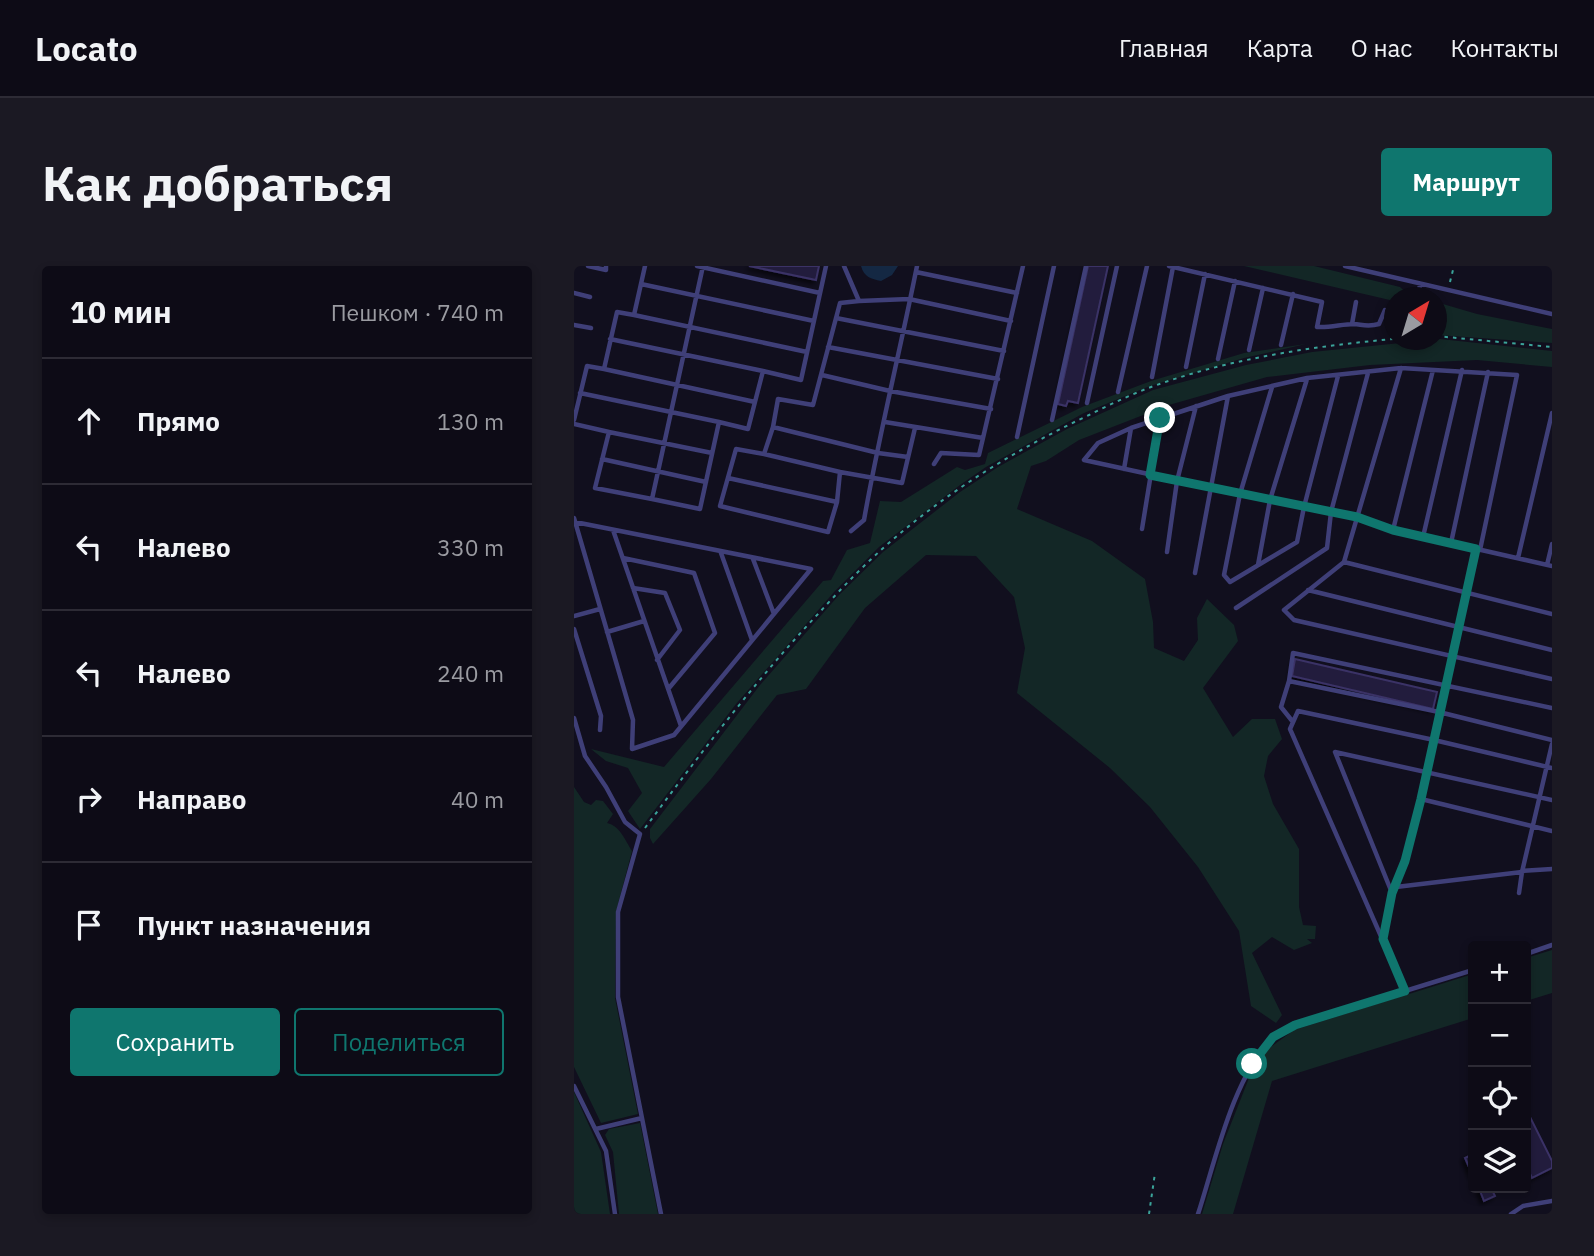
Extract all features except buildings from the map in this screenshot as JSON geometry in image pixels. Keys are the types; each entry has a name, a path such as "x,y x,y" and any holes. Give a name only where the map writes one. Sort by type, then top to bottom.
{"lane":[{"path":"589,266 606,270 606,266"},
{"path":"634,315 645,266"},
{"path":"652,499 697,296 701,266 820,293"},
{"path":"610,339 801,380 826,266"},
{"path":"844,266 859,301"},
{"path":"851,531 864,520 895,360 917,266"},
{"path":"934,464 941,453 979,455 1023,266"},
{"path":"1017,437 1054,266"},
{"path":"1052,419 1086,266"},
{"path":"1087,403 1117,266"},
{"path":"1118,392 1147,266"},
{"path":"1152,377 1171,266 1322,302 1317,327 1331,328 1352,324 1368,327 1379,324 1384,312"},
{"path":"1345,266 1552,314"},
{"path":"916,272 1017,293"},
{"path":"1186,367 1205,274"},
{"path":"1218,359 1235,281"},
{"path":"641,284 814,321"},
{"path":"1249,350 1263,288"},
{"path":"574,293 590,297"},
{"path":"1281,345 1293,294"},
{"path":"764,454 778,399 814,405 839,303 909,299 1011,321"},
{"path":"1352,324 1356,302"},
{"path":"604,369 617,312 807,352"},
{"path":"835,318 903,329 1004,351"},
{"path":"574,325 591,328"},
{"path":"828,346 998,379"},
{"path":"712,453 574,422 587,366 755,402"},
{"path":"1401,368 1344,562 1284,610 1294,620 1552,679"},
{"path":"1383,939 1392,893 1421,799 1438,712 1460,628 1465,593 1478,549 1517,375 1401,368 1307,378 1228,396 1131,428 1098,443 1084,460 1240,495 1357,517 1393,530 1423,537 1451,543 1478,549 1518,558 1550,565 1552,544"},
{"path":"1393,530 1433,370"},
{"path":"1423,537 1462,370"},
{"path":"580,393 748,429 763,371"},
{"path":"1451,543 1488,372"},
{"path":"1236,608 1327,548 1331,512 1368,373"},
{"path":"822,375 890,391 991,409"},
{"path":"1272,386 1240,495 1224,575 1230,582 1297,542 1338,375"},
{"path":"1258,565 1270,500 1307,378"},
{"path":"1195,573 1228,396"},
{"path":"1167,552 1177,481 1196,406"},
{"path":"1518,558 1552,413"},
{"path":"1142,529 1160,418"},
{"path":"609,432 595,488 700,509 719,422"},
{"path":"885,422 983,438"},
{"path":"773,427 878,453 908,457"},
{"path":"840,472 837,502 828,532 720,506 736,449 902,484 915,428"},
{"path":"1124,469 1131,428"},
{"path":"602,459 706,482"},
{"path":"728,478 837,502"},
{"path":"575,520 612,529 811,569 674,735 632,749 633,720 575,520"},
{"path":"612,529 681,727"},
{"path":"720,552 752,640"},
{"path":"622,558 694,573 715,633 668,688"},
{"path":"753,558 774,614"},
{"path":"1344,562 1552,614"},
{"path":"633,588 665,593 680,630 657,660"},
{"path":"1308,590 1552,650"},
{"path":"574,616 600,608"},
{"path":"607,632 644,621"},
{"path":"574,629 601,716 600,730"},
{"path":"1293,722 1281,707 1289,681 1293,653 1552,708"},
{"path":"1289,681 1438,712 1552,742 1550,768 1539,797 1519,892"},
{"path":"1405,991 1290,729 1298,711 1550,768"},
{"path":"574,718 585,756 625,822 640,834 618,912 618,997 661,1214"},
{"path":"1392,893 1335,752 1552,800"},
{"path":"1421,799 1552,831"},
{"path":"1396,887 1552,869"},
{"path":"1531,952 1552,945"},
{"path":"1198,1214 1238,1092 1252,1064 1273,1037 1295,1025 1468,972"},
{"path":"574,1086 606,1151 615,1214"},
{"path":"595,1129 642,1118"},
{"path":"1511,1214 1523,1206 1552,1201"}],"path":[{"path":"1448,290 1454,266"},
{"path":"1447,337 1552,347"},
{"path":"640,834 734,710 838,593 881,550 961,487 1002,459 1055,431 1151,387 1244,360 1384,341"},
{"path":"1149,1214 1155,1173"}],"green space":[{"path":"1244,266 1314,266 1400,287 1384,287 1384,299"},
{"path":"1447,305 1552,329 1552,343 1447,336"},
{"path":"1447,340 1552,351 1552,367 1477,360 1370,365 1267,377 1169,405 1079,440 1046,461 1031,466 1017,509 1092,541 1145,579 1153,622 1154,648 1184,661 1198,640 1197,618 1207,599 1234,625 1238,641 1203,688 1233,737 1252,719 1275,719 1282,739 1268,756 1264,776 1273,804 1299,849 1299,907 1303,925 1316,926 1315,939 1307,939 1312,943 1294,950 1272,937 1252,953 1282,1015 1276,1023 1251,1006 1239,931 1198,867 1150,807 1110,768 1017,693 1025,648 1014,597 976,556 926,555 865,608 806,689 777,695 711,779 653,844 650,829 760,685 839,595 883,552 960,492 998,467 1067,429 1153,390 1246,365 1312,352 1384,345 1384,350 1447,350"},
{"path":"1306,344 1244,358 1150,386 1084,413 986,467 960,485 879,547 835,591 736,704 640,829 628,811 642,793 628,768 606,761 591,749 664,767 823,581 831,580 847,550 870,543 880,501 901,502 957,467 965,470 985,464 988,453 1082,407 1151,381 1244,353"},
{"path":"574,787 584,802 591,805 596,800 603,801 613,814 607,823 619,830 632,851 616,912 615,998 638,1114 601,1123 574,1067"},
{"path":"1552,950 1552,993 1531,999 1531,956"},
{"path":"1468,976 1468,1020 1272,1081 1233,1214 1202,1214 1223,1144 1249,1078 1268,1049 1294,1030"},
{"path":"574,1092 601,1152 610,1214 574,1214"},
{"path":"640,1123 658,1214 619,1214 613,1152 605,1135 609,1129"}],"water":[{"path":"861,266 898,266 892,275 881,281 868,277"}],"route":[{"path":"1160,418 1150,475 1357,517 1393,530 1476,549 1421,799 1405,861 1392,893 1383,939 1405,991 1295,1025 1273,1037 1252,1064"}]}
